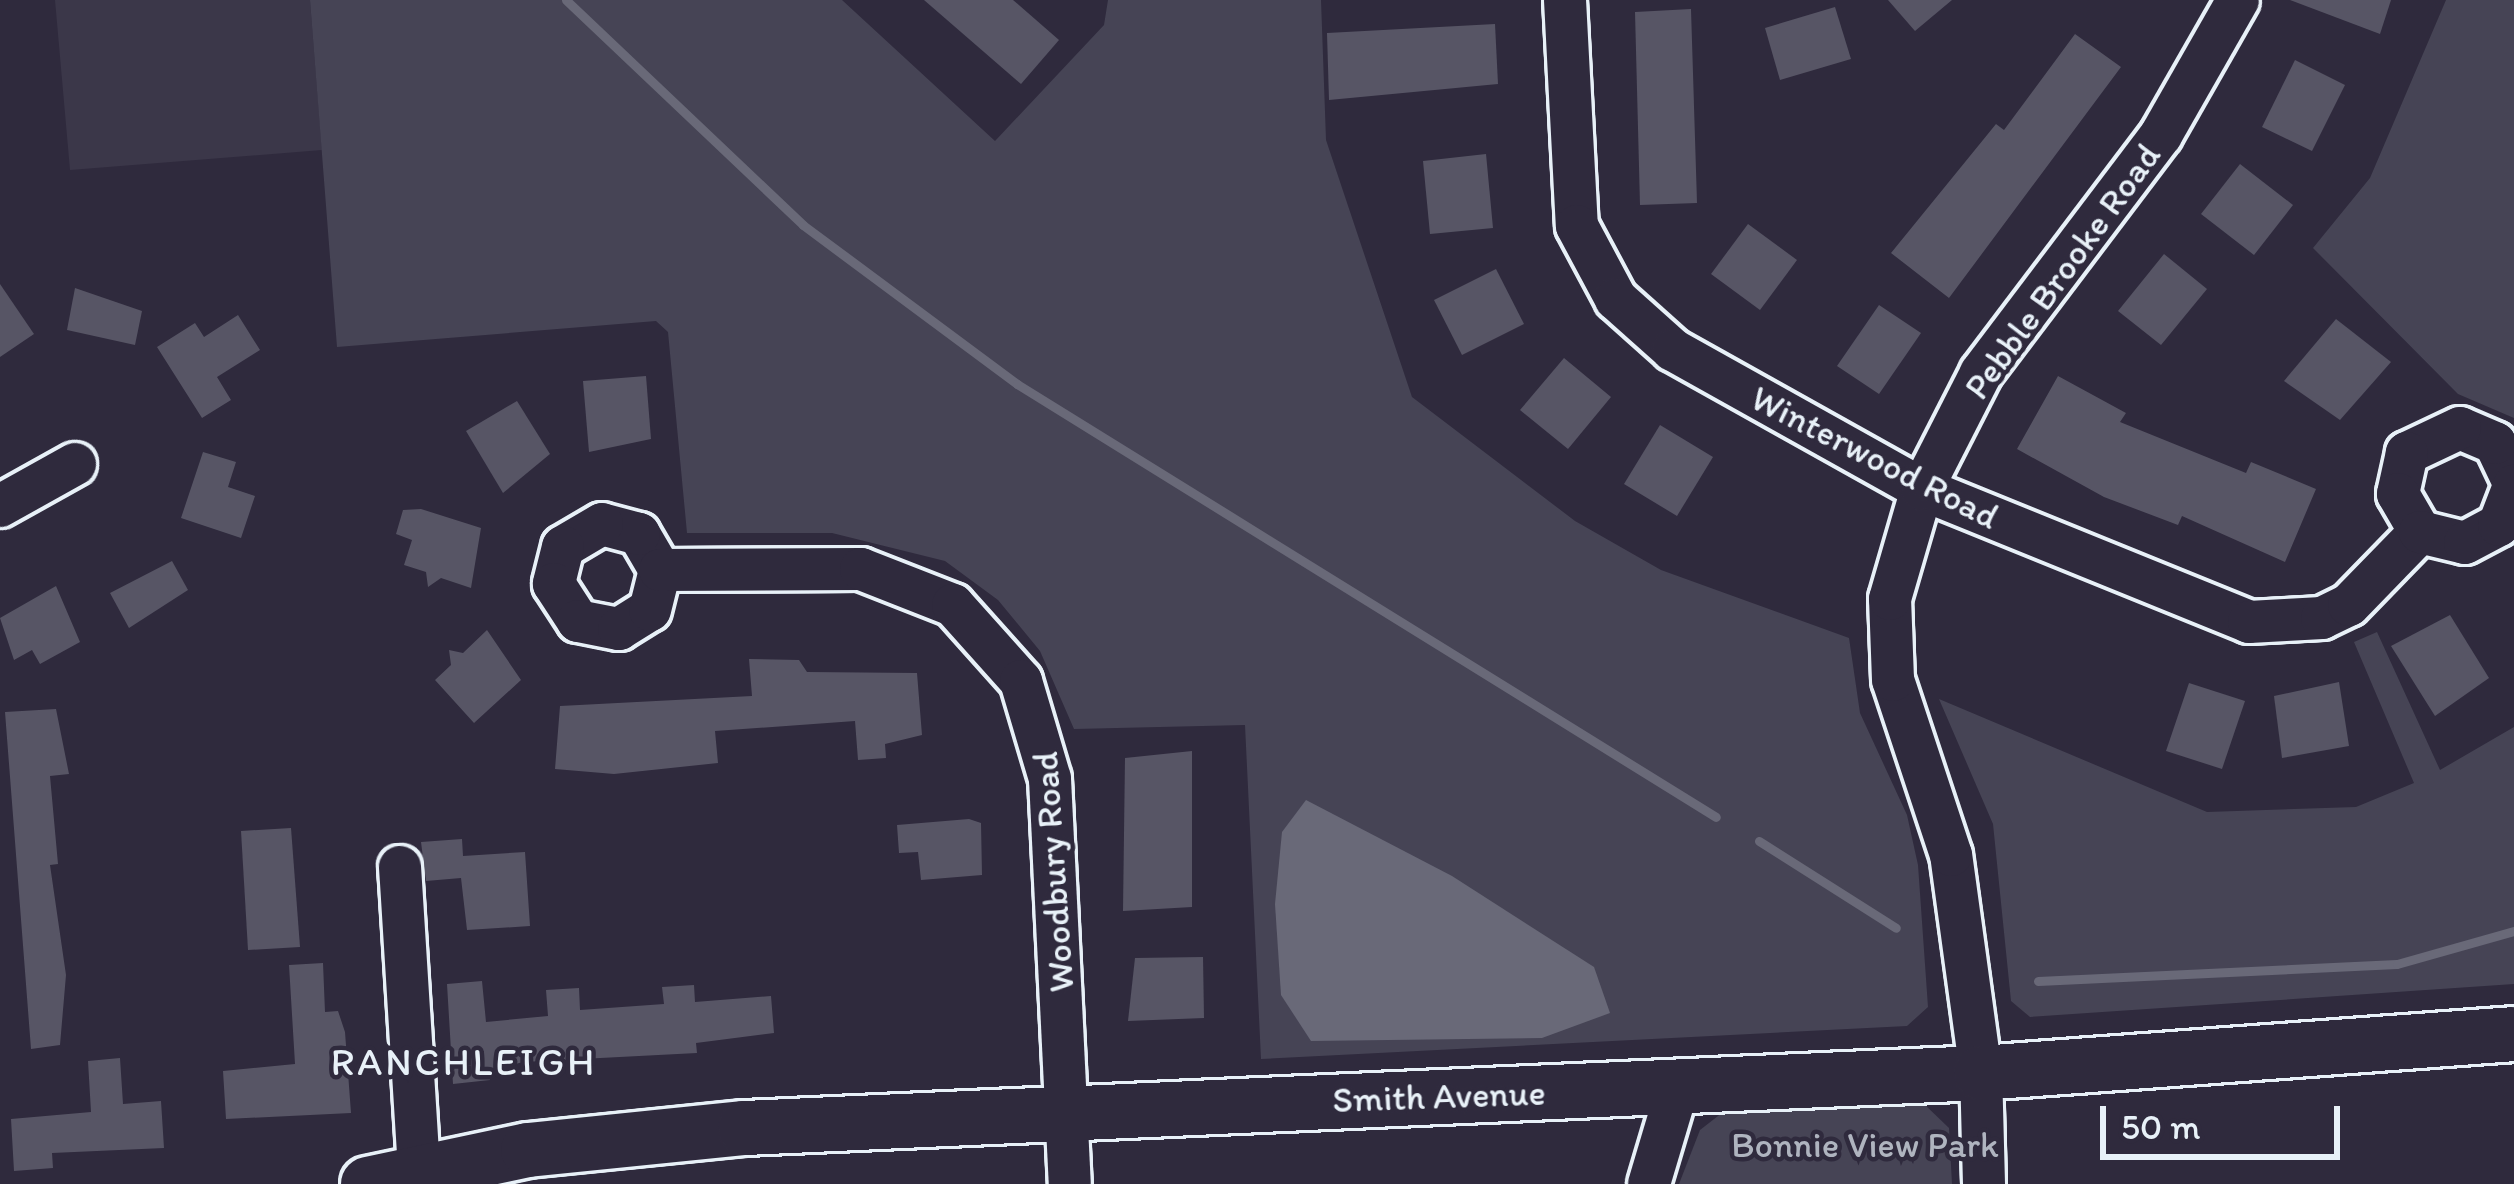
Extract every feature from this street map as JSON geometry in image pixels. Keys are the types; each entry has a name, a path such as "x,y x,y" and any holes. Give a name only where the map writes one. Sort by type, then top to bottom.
{"main road":[{"name":"Smith Avenue","path":"393,1178 1068,1111 1981,1072 2514,1034"}],"street":[{"name":"Winterwood Road","path":"1565,0 1577,226 1616,299 1672,350 1922,489 2249,622 2321,618 2349,605 2420,532"},
{"name":"Pebble Brooke Road","path":"1984,1184 1981,1072 1952,855 1893,680 1890,599 1922,489 1981,373 2161,135 2238,0"},
{"path":"2478,432 2508,460 2514,484 2510,507 2484,538 2442,542 2420,532 2398,494 2399,470 2423,437 2478,432"},
{"path":"0,506 75,464"},
{"name":"Woodbury Road","path":"660,570 861,569 914,584 992,640 1043,730 1070,1184"},
{"path":"393,1178 400,866"},
{"path":"1649,1184 1678,1087"}],"shaded area":[{"path":"55,0 310,0 322,150 70,170"}],"green space":[{"path":"310,0 842,0 995,141 1104,25 1108,0 1321,0 1326,140 1412,397 1575,521 1661,570 1849,638 1860,713 1907,815 1918,865 1928,1007 1907,1026 1261,1059 1245,725 1074,729 1040,651 998,600 945,561 832,533 687,533 668,332 656,321 337,347"},
{"path":"2446,0 2514,0 2514,418 2458,394 2313,248 2370,178"},
{"path":"2377,632 2440,770 2514,727 2514,984 2030,1017 2011,1001 1993,824 1939,699 2207,812 2356,807 2414,783 2354,642"},
{"name":"Bonnie View Park","path":"1923,1103 1949,1128 1952,1184 1679,1184 1700,1130 1727,1109"}],"water":[{"path":"1306,800 1452,876 1594,967 1610,1013 1542,1038 1311,1041 1281,995 1275,904 1282,832"}],"building":[{"path":"924,0 1013,0 1059,40 1021,84"},
{"path":"1888,0 1952,0 1915,31"},
{"path":"2290,0 2391,0 2380,34"},
{"path":"1835,7 1851,59 1780,80 1765,28"},
{"path":"1691,9 1697,203 1640,205 1635,12"},
{"path":"1495,24 1498,84 1329,100 1327,33"},
{"path":"2075,34 2121,67 1949,298 1891,253 1996,124 2004,130"},
{"path":"2295,60 2345,85 2312,151 2262,127"},
{"path":"1486,154 1493,228 1430,234 1423,161"},
{"path":"2240,164 2293,205 2254,255 2201,214"},
{"path":"1748,224 1797,260 1760,310 1711,274"},
{"path":"2164,254 2207,289 2161,345 2118,311"},
{"path":"1496,269 1524,324 1462,355 1434,300"},
{"path":"0,284 34,334 0,357"},
{"path":"75,288 142,311 135,345 67,330"},
{"path":"1879,305 1921,333 1879,394 1837,366"},
{"path":"238,315 260,350 217,377 231,400 202,418 157,347 195,323 204,337"},
{"path":"2336,319 2391,362 2340,420 2284,381"},
{"path":"1564,358 1611,397 1568,449 1520,410"},
{"path":"646,376 651,439 589,452 583,381"},
{"path":"2058,376 2126,413 2120,422 2246,473 2251,462 2316,489 2285,562 2182,516 2178,525 2104,497 2017,449"},
{"path":"517,401 550,454 503,493 466,431"},
{"path":"1660,425 1713,457 1677,516 1624,484"},
{"path":"203,452 236,462 228,487 255,496 241,538 181,518"},
{"path":"421,509 481,528 471,588 441,578 428,587 426,572 404,565 412,540 396,534 403,510"},
{"path":"172,561 188,590 129,628 110,593"},
{"path":"56,586 80,642 40,664 32,650 14,660 0,618"},
{"path":"2450,615 2489,678 2435,716 2391,646"},
{"path":"487,630 521,680 474,723 435,680 451,665 449,650 463,653"},
{"path":"749,659 799,660 807,672 917,673 922,735 885,744 886,758 858,760 855,721 715,731 718,763 614,774 555,769 560,706 752,696"},
{"path":"2339,682 2349,746 2282,758 2274,696"},
{"path":"2189,683 2245,701 2222,769 2166,751"},
{"path":"56,709 69,774 50,776 58,864 50,865 66,975 60,1045 31,1049 5,712"},
{"path":"1192,751 1192,907 1123,911 1125,758"},
{"path":"969,819 981,823 982,875 921,880 918,852 899,853 897,825"},
{"path":"291,828 300,947 248,950 241,831"},
{"path":"462,839 463,856 525,852 530,926 467,930 461,878 426,881 421,842"},
{"path":"1203,957 1204,1018 1128,1021 1135,958"},
{"path":"323,963 325,1012 338,1011 345,1032 351,1113 226,1119 223,1071 295,1064 289,965"},
{"path":"482,981 486,1022 548,1016 546,990 579,988 580,1010 664,1004 662,987 694,985 695,1002 771,996 774,1033 696,1043 697,1053 523,1062 489,1071 490,1080 453,1084 447,984"},
{"path":"120,1058 123,1104 161,1101 164,1148 52,1153 53,1168 14,1171 11,1119 91,1112 88,1061"}],"waterway":[{"path":"566,0 803,225 1017,384 1716,817"},
{"path":"1759,841 1896,928"},
{"path":"2038,981 2397,964 2514,931"}],"district":[{"name":"RANCHLEIGH","path":"464,1062"}]}
